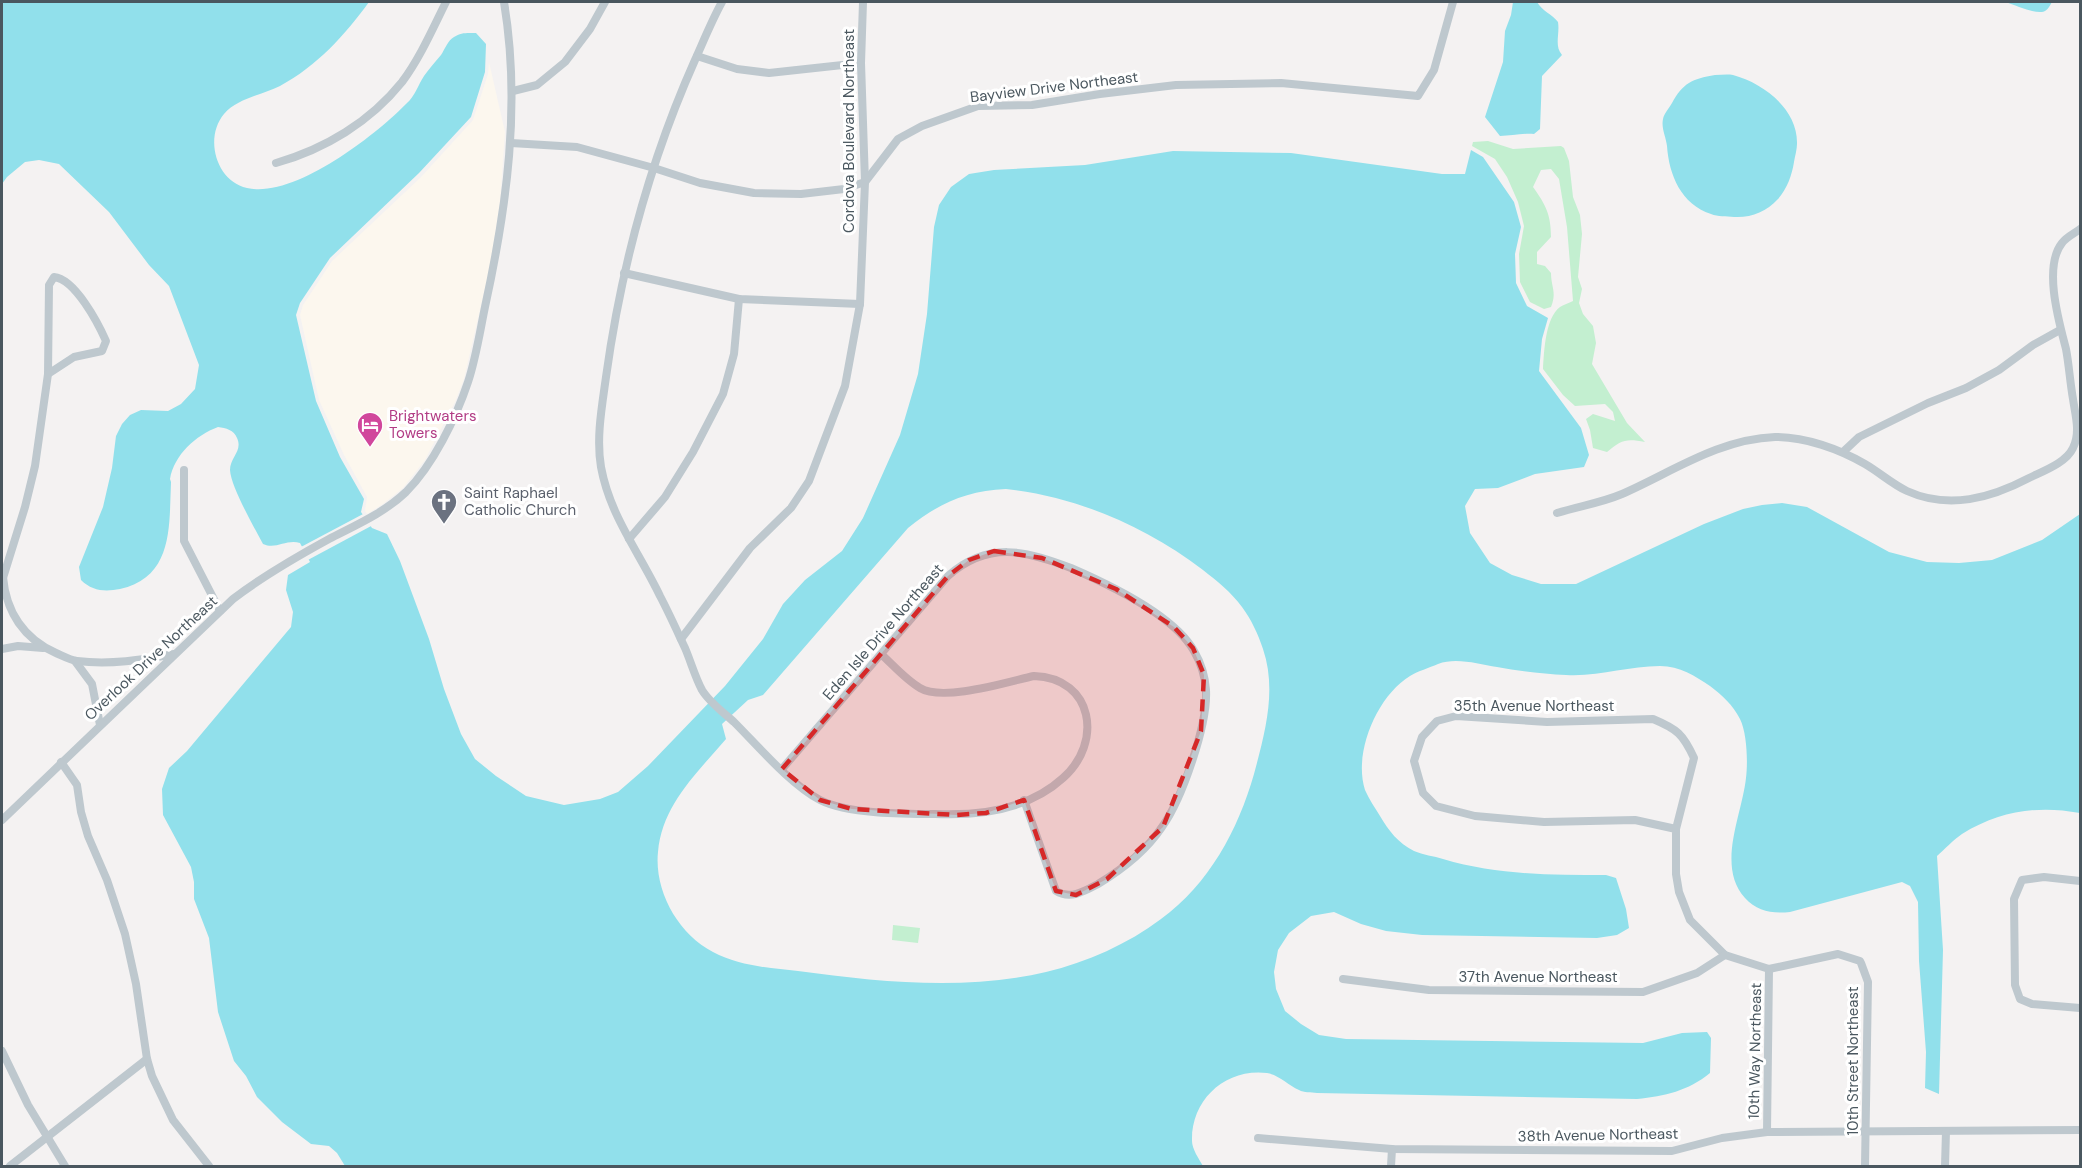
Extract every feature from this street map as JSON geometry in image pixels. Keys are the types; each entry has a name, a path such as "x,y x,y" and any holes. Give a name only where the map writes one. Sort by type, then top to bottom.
{"street":[{"path":"276,163 300,156 327,143 357,125 383,103 403,81 420,54 446,2"},
{"name":"Overlook Drive Northeast","path":"2,819 247,588 302,554 370,518 406,491 428,463 447,428 468,380 502,226 511,143 513,91 504,2"},
{"path":"513,91 537,85 565,62 590,29 605,2"},
{"path":"722,2 679,96 654,168 624,273 600,419 600,465 613,509 658,591 704,692 800,786 820,800 852,809 925,814 963,815 1002,809 1051,788 1062,780 1080,759 1088,725 1084,706 1072,688 1060,680 1047,676 1034,676 955,693 936,694 919,688 881,654"},
{"name":"Cordova Boulevard Northeast","path":"681,639 750,548 792,508 809,481 845,386 861,304 866,182 861,63 862,2"},
{"name":"Bayview Drive Northeast","path":"866,182 898,139 922,126 978,106 1032,105 1176,85 1281,82 1418,96 1434,70 1453,2"},
{"path":"697,56 737,69 769,73 861,63"},
{"path":"511,143 577,147 700,183 754,193 801,194 844,189 866,182"},
{"path":"1557,513 1600,503 1705,454 1728,445 1754,439 1776,437 1802,440 1843,452 1906,490 1923,497 1940,500 1973,500 1991,496 2050,467 2073,450 2077,425 2066,350 2060,330 2054,279 2057,254 2062,243 2080,229"},
{"path":"624,273 739,299 861,304"},
{"path":"48,374 74,357 102,351 105,344 104,337 81,298 66,282 57,277 51,279 49,285 48,374 35,466 2,581 6,598 15,618 33,639 47,649 75,661 127,662 175,654"},
{"path":"629,539 665,497 693,452 723,394 734,354 739,299"},
{"path":"1843,452 1859,437 1928,403 1966,388 1999,370 2033,345 2060,330"},
{"path":"184,470 182,512 184,541 220,611"},
{"name":"Eden Isle Drive Northeast","path":"782,769 948,576 969,560 994,551 1025,554 1061,564 1088,575 1116,589 1160,617 1183,636 1193,648 1204,675 1206,698 1201,730 1174,808 1163,827 1127,865 1087,890 1076,895 1056,891 1024,800"},
{"path":"2,649 18,646 47,649"},
{"path":"75,661 92,684 100,725"},
{"name":"35th Avenue Northeast","path":"1668,724 1653,719 1547,722 1456,716 1437,720 1422,737 1414,761 1423,793 1436,806 1475,816 1544,822 1635,820 1676,829"},
{"name":"10th Street Northeast","path":"1668,724 1686,741 1694,758 1676,829 1676,874 1679,892 1690,920 1725,956 1769,969 1838,954 1861,963 1868,982 1865,1167"},
{"path":"62,762 77,785 88,836 107,880 122,925 136,984 147,1059 158,1092 173,1120 209,1167"},
{"path":"2080,881 2044,877 2022,880 2013,898 2016,985 2020,999 2032,1004 2080,1008"},
{"name":"37th Avenue Northeast","path":"1343,979 1429,990 1643,992 1697,973 1725,956"},
{"name":"10th Way Northeast","path":"1767,1132 1769,969"},
{"path":"2,1051 64,1167"},
{"path":"10,1167 147,1059"},
{"name":"38th Avenue Northeast","path":"1258,1138 1392,1149 1672,1151 1722,1138 1767,1132 2080,1130"},
{"path":"1945,1167 1946,1131"},
{"path":"1391,1167 1392,1149"}],"highlighted area":[{"path":"994,551 1042,558 1116,589 1174,627 1193,648 1204,675 1201,731 1163,827 1107,879 1076,895 1056,891 1024,800 986,813 956,815 852,809 820,800 782,769 948,576 969,560"}],"shaded area":[{"path":"489,62 505,132 500,202 490,266 464,379 455,402 425,460 403,488 367,514 365,511 367,497 344,455 319,400 300,315 303,305 332,261 421,177 473,120 488,74"}],"green space":[{"path":"1488,141 1513,149 1561,146 1564,148 1569,161 1573,197 1580,215 1582,234 1578,277 1582,289 1579,303 1583,314 1593,326 1596,343 1592,364 1627,423 1645,442 1624,441 1607,452 1593,448 1586,419 1593,414 1615,421 1613,412 1605,404 1575,406 1563,395 1543,369 1546,336 1551,319 1560,307 1573,301 1567,227 1559,179 1551,169 1541,170 1533,187 1547,210 1551,229 1551,237 1537,252 1537,264 1545,266 1551,273 1554,297 1551,307 1544,309 1530,302 1520,282 1519,254 1524,226 1518,202 1507,177 1495,159 1472,146 1473,142"},
{"path":"893,925 920,928 918,943 892,940"}],"water":[{"path":"2,2 369,2 340,38 306,69 280,86 236,104 224,114 215,135 216,157 228,177 236,184 247,188 266,189 287,184 333,162 355,147 410,100 450,40 457,35 476,33 486,44 485,72 471,117 419,173 330,258 300,303 296,315 316,401 340,457 364,499 361,512 372,528 387,534 400,561 461,734 475,759 496,776 526,796 564,805 600,799 618,792 648,766 725,686 763,639 783,604 805,580 842,551 863,518 900,435 918,374 927,314 934,227 939,205 951,187 969,174 994,170 1085,165 1173,151 1291,153 1442,174 1465,174 1471,150 1483,157 1514,202 1521,227 1515,254 1516,283 1527,306 1548,318 1542,339 1539,371 1581,428 1589,455 1584,467 1535,474 1498,488 1475,489 1465,506 1470,533 1490,563 1512,575 1541,584 1576,584 1704,524 1743,509 1782,503 1807,507 1889,552 1927,562 1959,563 1992,560 2042,540 2080,514 2080,813 2034,810 2005,815 1962,834 1937,856 1943,950 1939,1094 1925,1088 1926,1052 1919,961 1918,902 1910,886 1902,882 1790,912 1777,912 1765,911 1755,906 1745,898 1737,885 1732,871 1733,840 1746,778 1746,748 1740,719 1719,693 1693,675 1667,666 1566,675 1467,662 1445,662 1413,674 1398,685 1378,711 1365,743 1362,775 1365,790 1387,827 1414,851 1463,864 1524,873 1606,875 1616,878 1626,909 1629,928 1617,935 1597,938 1422,935 1386,931 1361,924 1334,912 1311,916 1289,933 1278,950 1274,972 1276,989 1285,1011 1319,1035 1346,1039 1643,1043 1682,1033 1707,1032 1711,1038 1710,1073 1702,1079 1676,1092 1637,1099 1317,1093 1301,1091 1271,1074 1252,1073 1237,1076 1213,1090 1197,1112 1192,1144 1203,1166 345,1166 337,1153 329,1146 311,1144 282,1122 257,1097 246,1076 234,1061 218,1012 209,938 194,899 191,867 163,815 162,789 169,768 187,751 291,627 293,612 286,590 288,575 310,562 300,543 290,542 272,546 263,544 231,477 231,465 238,447 237,438 229,430 218,427 202,435 187,447 172,470 170,515 165,547 150,573 138,583 114,590 94,588 81,580 79,567 103,507 112,468 116,436 122,424 130,415 141,410 168,411 181,404 195,389 199,365 169,286 149,265 109,212 59,164 39,160 25,162 2,184","holes":["1006,489 1033,493 1110,516 1181,554 1233,596 1257,632 1267,664 1269,680 1265,727 1247,795 1230,835 1207,873 1178,905 1148,928 1121,944 1077,963 1015,978 953,983 860,978 744,963 723,957 700,944 679,923 664,896 660,882 658,852 666,819 674,805 693,777 726,739 722,724 748,700 763,695 908,528 919,519 942,505 978,492"]},
{"path":"1513,2 1537,2 1556,19 1558,48 1562,55 1542,76 1540,129 1534,134 1500,136 1485,117 1503,62 1505,31"},
{"path":"2005,2 2052,2 2047,9 2038,12"},
{"path":"1715,75 1733,75 1767,91 1785,109 1796,131 1797,144 1792,172 1786,186 1773,204 1752,215 1719,216 1701,209 1684,196 1670,167 1663,126 1664,115 1684,86 1694,80"}],"pier":[{"path":"365,513 373,525 306,561 299,548"}],"place":[{"name":"Brightwaters Towers","path":"370,448"},
{"name":"Saint Raphael Catholic Church","path":"444,525"}]}
